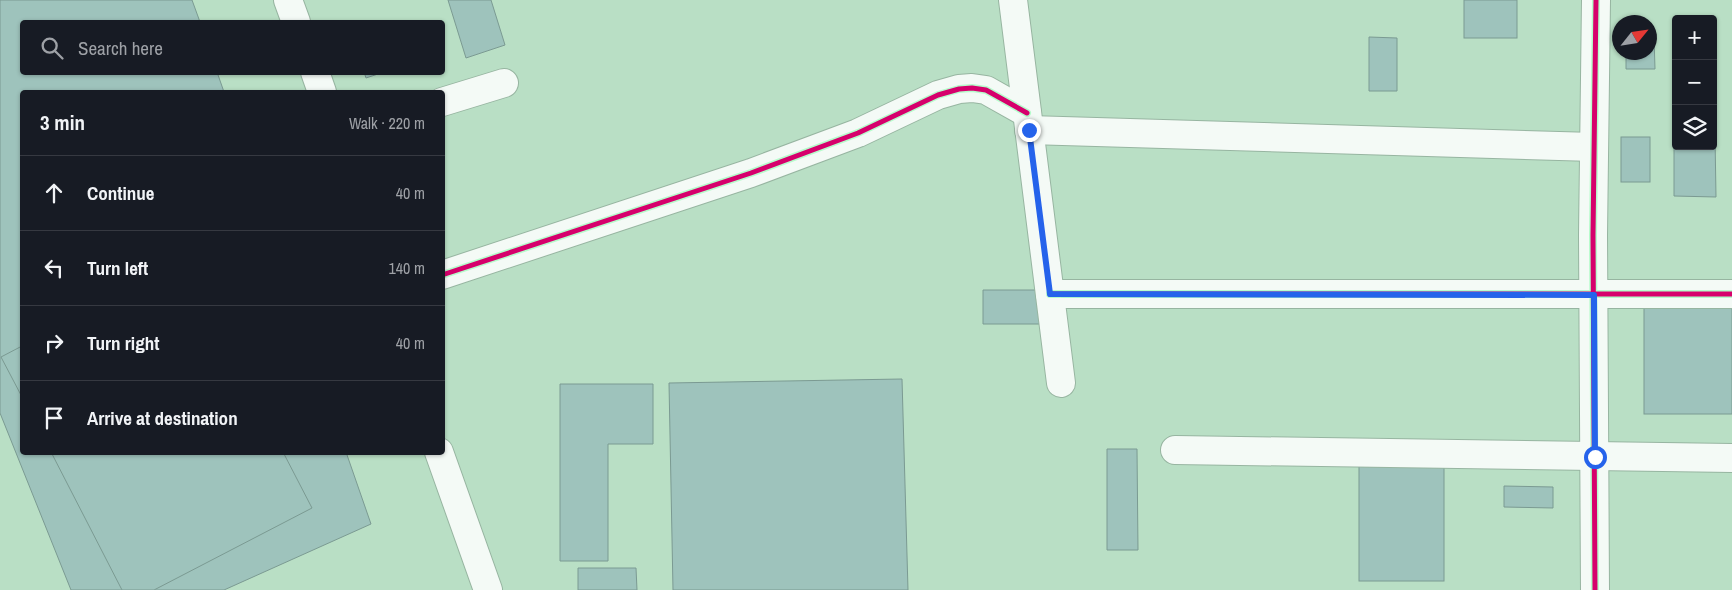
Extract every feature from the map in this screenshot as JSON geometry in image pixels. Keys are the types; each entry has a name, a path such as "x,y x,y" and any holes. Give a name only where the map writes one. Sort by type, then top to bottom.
{"street":[{"path":"288,0 295,20"},
{"path":"1013,0 1061,383"},
{"path":"1596,0 1594,147 1596,590"},
{"path":"315,75 321,90"},
{"path":"445,101 504,82"},
{"path":"445,274 751,173 858,133 938,95 959,89 986,90 1028,121 1594,147"},
{"path":"1050,294 1732,294"},
{"path":"1175,450 1732,458"},
{"path":"440,455 488,590"}],"building":[{"path":"0,0 192,0 199,20 20,20 20,75 218,75 223,90 20,90 20,455 347,455 371,524 224,590 71,590 0,413"},
{"path":"448,0 491,0 505,45 466,58"},
{"path":"1464,0 1517,0 1517,38 1464,38"},
{"path":"1369,37 1397,38 1397,91 1369,91"},
{"path":"1626,60 1655,60 1655,69 1626,69"},
{"path":"1621,137 1650,137 1650,182 1621,182"},
{"path":"1674,150 1715,150 1716,197 1674,196"},
{"path":"983,290 1043,290 1044,324 983,324"},
{"path":"1644,307 1732,307 1732,414 1644,414"},
{"path":"20,347 20,393 1,357"},
{"path":"902,379 908,590 673,590 669,383"},
{"path":"560,384 653,384 653,444 608,444 608,561 560,561"},
{"path":"1107,449 1137,449 1138,550 1107,550"},
{"path":"53,455 285,455 312,508 154,590 122,590"},
{"path":"1359,463 1444,463 1444,581 1359,581"},
{"path":"1504,486 1553,487 1553,508 1504,507"},
{"path":"578,568 636,568 637,590 578,590"}],"cycle path":[{"path":"1595,590 1593,235 1596,0"},
{"path":"445,274 751,173 858,133 938,95 959,89 986,90 1027,113"},
{"path":"1050,294 1732,294"}],"route":[{"path":"1029,130 1050,294 1594,295 1595,457"}]}
